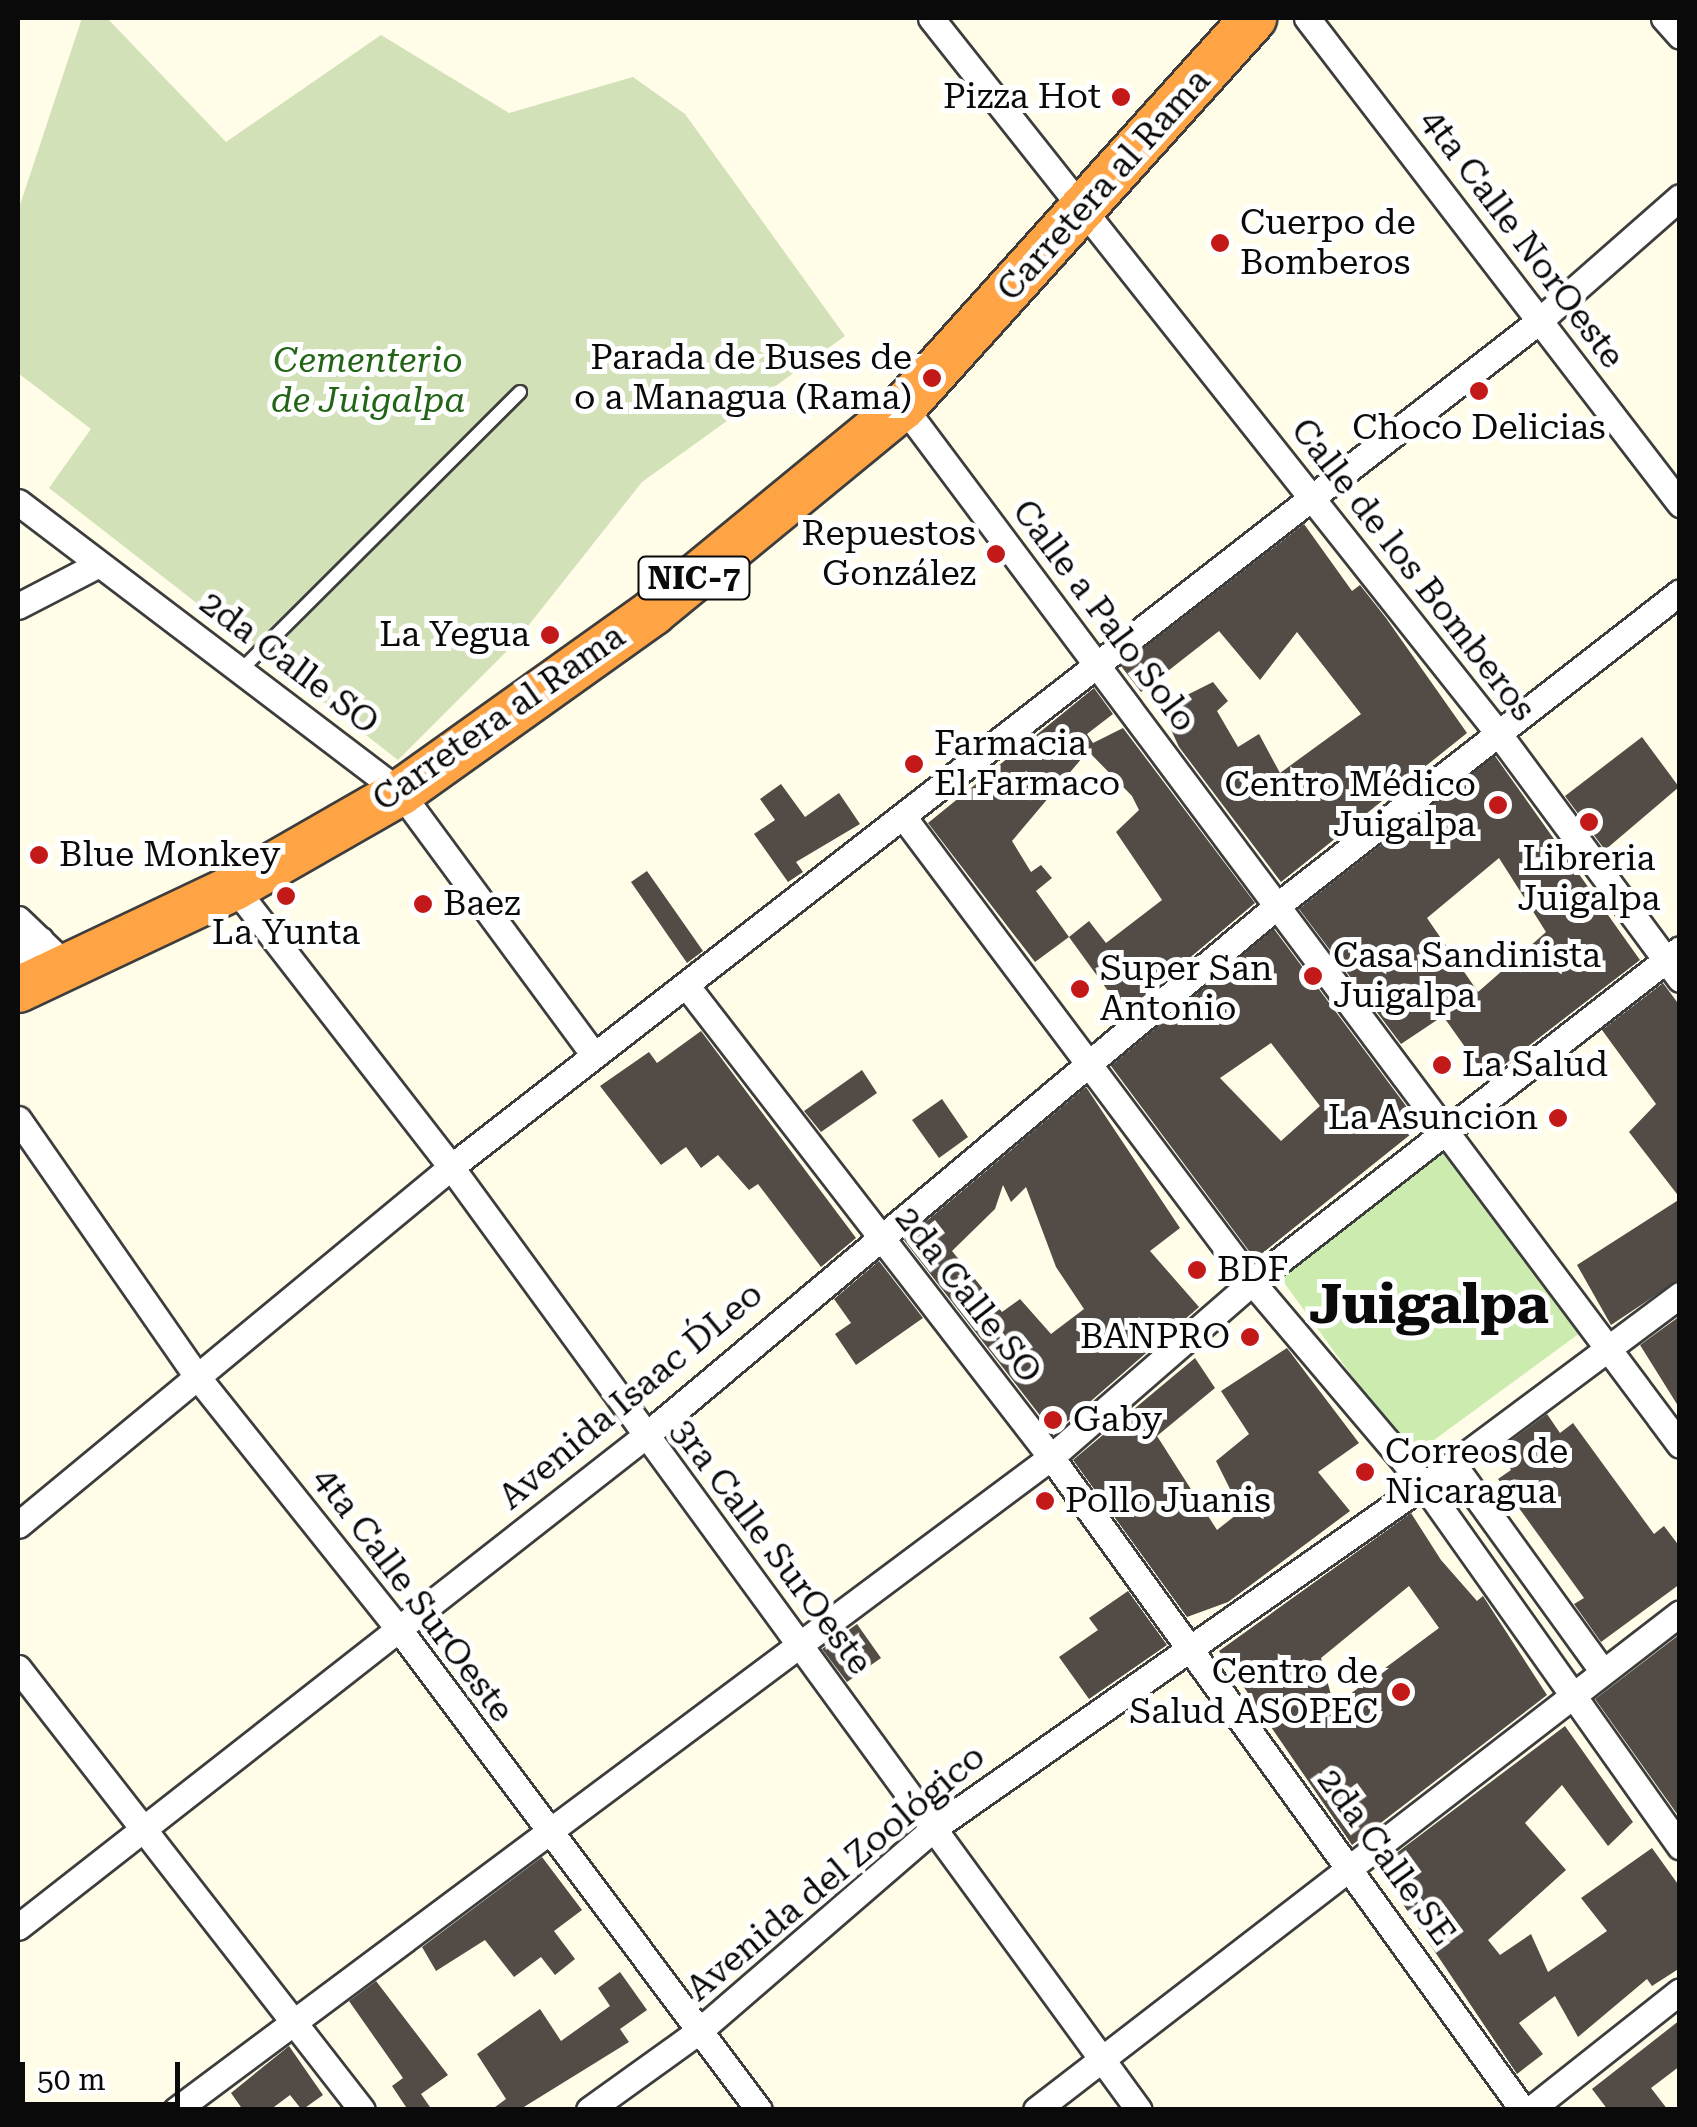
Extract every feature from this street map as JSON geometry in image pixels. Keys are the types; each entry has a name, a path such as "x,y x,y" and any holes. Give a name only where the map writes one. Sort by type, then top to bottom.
{"highway":[{"name":"Carretera al Rama","path":"18,989 41,952 234,887 400,792 652,612 903,406 1086,209 1254,18"}],"street":[{"name":"Calle de los Bomberos","path":"931,18 1086,209 1675,963"},
{"name":"4ta Calle NorOeste","path":"1307,18 1680,504"},
{"path":"1664,18 1680,36"},
{"path":"18,1526 451,1167 594,1054 689,989 1096,664 1540,320 1680,197"},
{"name":"Calle a Palo Solo","path":"903,406 1680,1445"},
{"name":"2da Calle SO","path":"18,502 400,792 594,1054"},
{"path":"18,606 99,564"},
{"name":"Avenida Isaac D´Leo","path":"18,1926 645,1436 1086,1061 1278,905 1501,737 1680,592"},
{"path":"905,818 1252,1282 1424,1485 1680,1847"},
{"name":"3ra Calle SurOeste","path":"234,887 451,1167 1139,2110"},
{"path":"18,918 41,952"},
{"path":"176,2110 289,2019 796,1639 1051,1457 1252,1282 1675,963"},
{"name":"2da Calle SO","path":"689,989 1051,1457 1190,1645"},
{"name":"4ta Calle SurOeste","path":"18,1119 199,1378 398,1628 545,1830 758,2110"},
{"name":"Avenida del Zoológico","path":"589,2110 699,2031 934,1828 1190,1645 1454,1464 1680,1295"},
{"path":"1454,1464 1603,1672"},
{"path":"1036,2110 1352,1870 1680,1613"},
{"name":"2da Calle SE","path":"1190,1645 1526,2110"},
{"path":"18,1668 362,2110"},
{"path":"1526,2110 1680,1990"}],"lane":[{"path":"241,670 520,392"}],"green space":[{"name":"Cementerio de Juigalpa","path":"82,18 107,18 226,142 381,35 509,113 633,77 685,114 845,336 642,482 513,645 398,760 49,488 91,429 18,373 18,211"},
{"path":"1449,1145 1584,1330 1411,1457 1277,1273"}],"building":[{"path":"1304,524 1352,591 1360,585 1386,618 1467,733 1281,882 1179,747 1161,708 1213,682 1228,701 1217,711 1238,747 1259,734 1280,773 1361,714 1297,632 1260,680 1219,631 1141,692 1121,666"},
{"path":"1094,688 1113,714 1087,734 1093,743 1123,728 1255,903 1124,1013 1069,937 1035,962 928,823","holes":["1088,751 1132,796 1139,810 1116,832 1162,900 1106,943 1089,921 1069,937 1036,891 1052,878 1041,865 1031,872 1012,841"]},
{"path":"1642,737 1679,787 1605,850 1565,796"},
{"path":"1495,756 1640,960 1487,1078 1443,1016 1401,1044 1299,909","holes":["1499,858 1546,932 1478,992 1427,918"]},
{"path":"781,784 805,817 839,793 860,824 796,862 803,872 788,882 754,834 775,820 760,799"},
{"path":"647,871 703,951 687,963 631,882"},
{"path":"1274,929 1421,1126 1255,1259 1111,1066","holes":["1271,1043 1320,1106 1281,1141 1220,1078"]},
{"path":"1663,983 1680,1006 1680,1198 1629,1132 1656,1104 1602,1030"},
{"path":"701,1031 856,1238 821,1267 758,1184 749,1190 718,1155 701,1168 686,1147 661,1165 600,1086 649,1052 657,1063"},
{"path":"862,1070 877,1093 821,1132 804,1111"},
{"path":"1086,1087 1180,1228 1150,1251 1199,1307 1061,1427 1049,1427 904,1240","holes":["1003,1185 1011,1202 1026,1187 1056,1267 1084,1309 1051,1334 1020,1299 1002,1312 952,1251 995,1209"]},
{"path":"942,1099 968,1137 939,1158 912,1120"},
{"path":"1680,1199 1680,1279 1611,1325 1577,1265"},
{"path":"879,1261 923,1318 856,1365 835,1334 851,1323 834,1299"},
{"path":"1680,1316 1680,1409 1640,1345"},
{"path":"1287,1348 1359,1443 1318,1472 1350,1511 1228,1602 1187,1617 1073,1460 1195,1358 1215,1388 1157,1436 1217,1530 1241,1511 1216,1461 1249,1434 1221,1391"},
{"path":"1547,1414 1560,1433 1573,1423 1654,1534 1664,1526 1680,1547 1680,1584 1601,1642 1574,1604 1584,1598 1498,1479 1511,1470 1497,1451"},
{"path":"1411,1513 1441,1560 1477,1601 1483,1596 1547,1695 1352,1845 1219,1651","holes":["1409,1586 1439,1628 1334,1706 1321,1658"]},
{"path":"1128,1591 1167,1645 1089,1699 1059,1657 1098,1630 1089,1618"},
{"path":"857,1624 881,1658 847,1682 822,1649"},
{"path":"1680,1634 1680,1818 1595,1699"},
{"path":"1565,1726 1633,1822 1608,1846 1562,1785 1525,1823 1566,1870 1488,1940 1500,1955 1531,1934 1548,1972 1607,1931 1581,1898 1652,1848 1680,1887 1680,1968 1652,1986 1647,1979 1578,2037 1555,1996 1519,2023 1543,2054 1517,2074 1378,1867"},
{"path":"542,1857 582,1910 554,1931 575,1959 555,1975 541,1957 514,1977 485,1940 436,1971 422,1947"},
{"path":"620,1972 647,2010 620,2029 629,2042 519,2110 491,2110 506,2099 477,2054 540,2009 561,2041 610,2006 598,1988"},
{"path":"376,1981 448,2075 421,2094 432,2110 408,2110 392,2086 403,2078 349,2001"},
{"path":"1680,2020 1680,2066 1651,2088 1668,2110 1608,2110 1592,2089"},
{"path":"289,2046 323,2095 302,2110 290,2095 270,2110 243,2110 231,2093"}],"place":[{"name":"Pizza Hot","path":"1121,97"},
{"name":"Cuerpo de Bomberos","path":"1220,243"},
{"name":"Parada de Buses de o a Managua (Rama)","path":"932,378"},
{"name":"Choco Delicias","path":"1479,391"},
{"name":"Repuestos González","path":"996,554"},
{"name":"La Yegua","path":"550,635"},
{"name":"Farmacia El Farmaco","path":"914,764"},
{"name":"Centro Médico Juigalpa","path":"1498,805"},
{"name":"Libreria Juigalpa","path":"1589,822"},
{"name":"Blue Monkey","path":"39,855"},
{"name":"La Yunta","path":"286,896"},
{"name":"Baez","path":"423,904"},
{"name":"Casa Sandinista Juigalpa","path":"1313,976"},
{"name":"Super San Antonio","path":"1080,989"},
{"name":"La Salud","path":"1442,1065"},
{"name":"La Asuncion","path":"1558,1118"},
{"name":"BDF","path":"1197,1270"},
{"name":"BANPRO","path":"1250,1337"},
{"name":"Gaby","path":"1053,1420"},
{"name":"Correos de Nicaragua","path":"1365,1472"},
{"name":"Pollo Juanis","path":"1045,1501"},
{"name":"Centro de Salud ASOPEC","path":"1401,1692"}],"district":[{"name":"Juigalpa","path":"1429,1305"}]}
